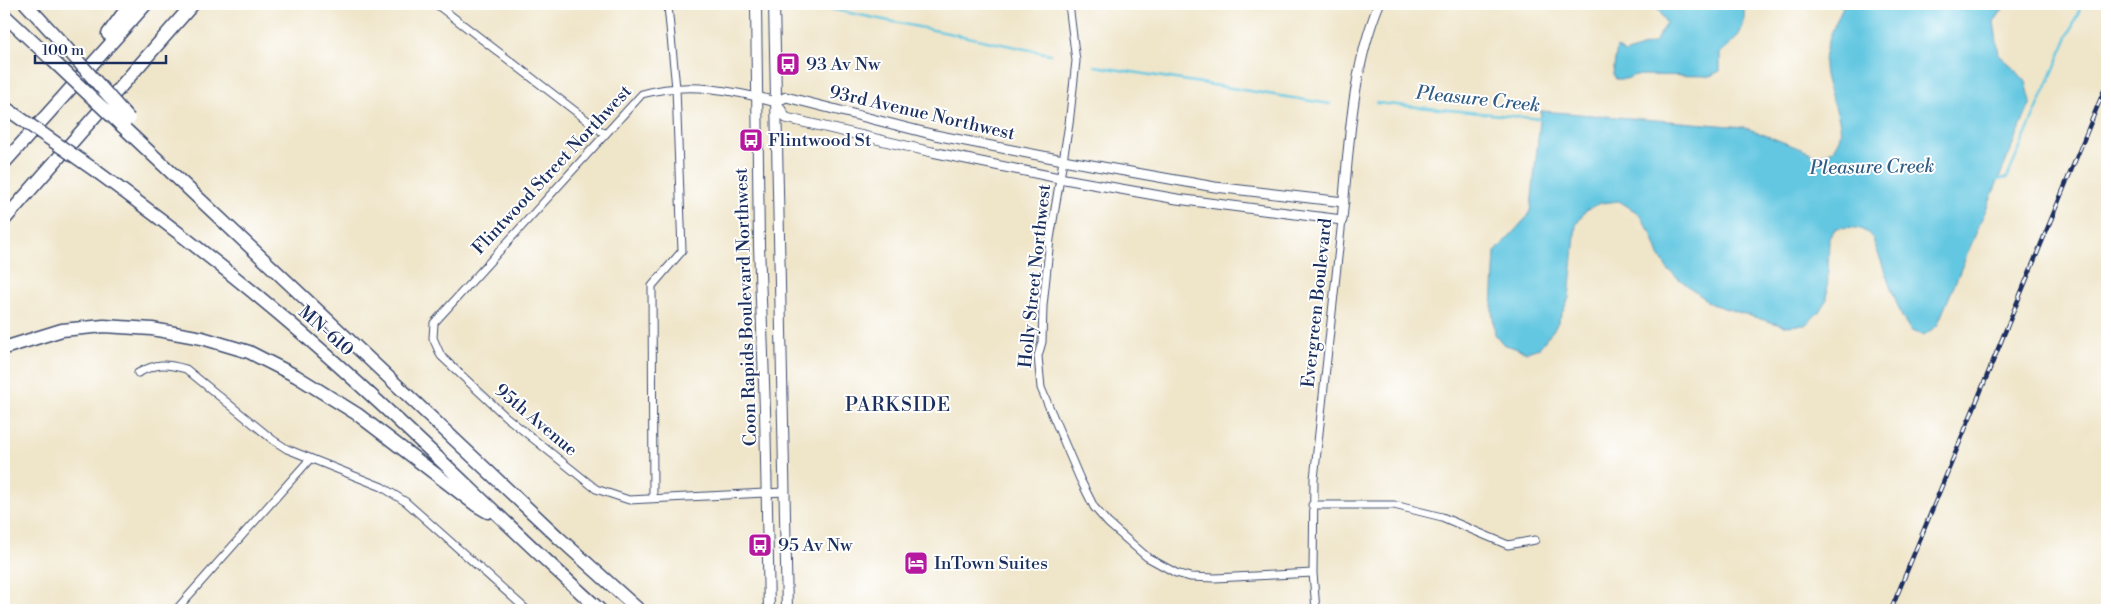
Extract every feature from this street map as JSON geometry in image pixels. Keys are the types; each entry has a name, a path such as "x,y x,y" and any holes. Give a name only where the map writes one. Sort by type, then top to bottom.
{"highway":[{"path":"26,4 62,44 126,122"},
{"path":"42,120 130,4"},
{"path":"4,163 146,4"},
{"path":"4,220 193,4"},
{"path":"4,15 49,57 126,122"},
{"name":"MN-610","path":"4,107 96,171 170,226 304,335 600,610"},
{"name":"MN-610","path":"126,122 161,164 558,538 639,610"},
{"path":"4,348 62,330 104,326 152,329 202,338 249,352 296,376 358,414 476,505 509,525"}],"main road":[{"name":"Coon Rapids Boulevard Northwest","path":"756,4 759,245 769,610"},
{"name":"Coon Rapids Boulevard Northwest","path":"774,4 787,610"}],"street":[{"path":"436,4 605,134"},
{"name":"Holly Street Northwest","path":"1069,4 1076,61 1069,124 1049,248 1039,368 1044,396 1094,507 1108,523 1147,557 1163,567 1190,577 1215,578 1313,573"},
{"name":"Evergreen Boulevard","path":"1316,610 1313,573 1312,505 1357,79 1370,26 1379,4"},
{"path":"653,498 652,286 682,251 676,88 668,6"},
{"name":"Flintwood Street Northwest","path":"434,323 642,94 663,88 721,88 776,102"},
{"name":"93rd Avenue Northwest","path":"1342,220 1177,199 1059,178 932,152 786,118 776,102 786,97 935,135 1216,187 1344,202"},
{"name":"95th Avenue","path":"434,323 433,338 441,356 513,422 596,488 629,500 784,492"},
{"path":"138,373 155,364 170,364 186,369 273,440 310,459 382,487 406,502 527,610"},
{"path":"176,610 310,459"},
{"path":"1312,505 1394,506 1442,517 1508,545 1535,540"}],"water":[{"path":"1656,4 1744,4 1744,21 1740,32 1733,42 1720,53 1720,71 1710,76 1635,75 1626,79 1616,79 1613,74 1617,47 1625,53 1655,42 1666,23"},
{"path":"1844,4 2003,4 2003,9 1994,22 1999,55 2026,82 2031,102 1937,326 1924,335 1911,331 1902,317 1872,237 1860,229 1851,228 1836,228 1829,238 1827,299 1818,313 1805,325 1784,326 1711,304 1668,270 1659,255 1651,233 1638,213 1619,201 1601,203 1586,210 1576,225 1569,298 1555,328 1539,348 1527,352 1503,344 1495,334 1492,310 1495,252 1528,216 1531,207 1541,111 1744,127 1819,156 1833,150 1840,136 1839,120 1827,82 1824,63 1828,41"}],"waterway":[{"name":"Pleasure Creek","path":"806,4 1050,54"},
{"name":"Pleasure Creek","path":"1996,179 2007,178 2082,4"},
{"name":"Pleasure Creek","path":"1095,66 1330,104"},
{"name":"Pleasure Creek","path":"1376,103 1542,119"}],"railway":[{"path":"1891,610 2107,83"}],"place":[{"name":"93 Av Nw","path":"788,64"},
{"name":"Flintwood St","path":"751,140"},
{"name":"95 Av Nw","path":"760,545"},
{"name":"InTown Suites","path":"916,563"}],"district":[{"name":"PARKSIDE","path":"898,405"}]}
